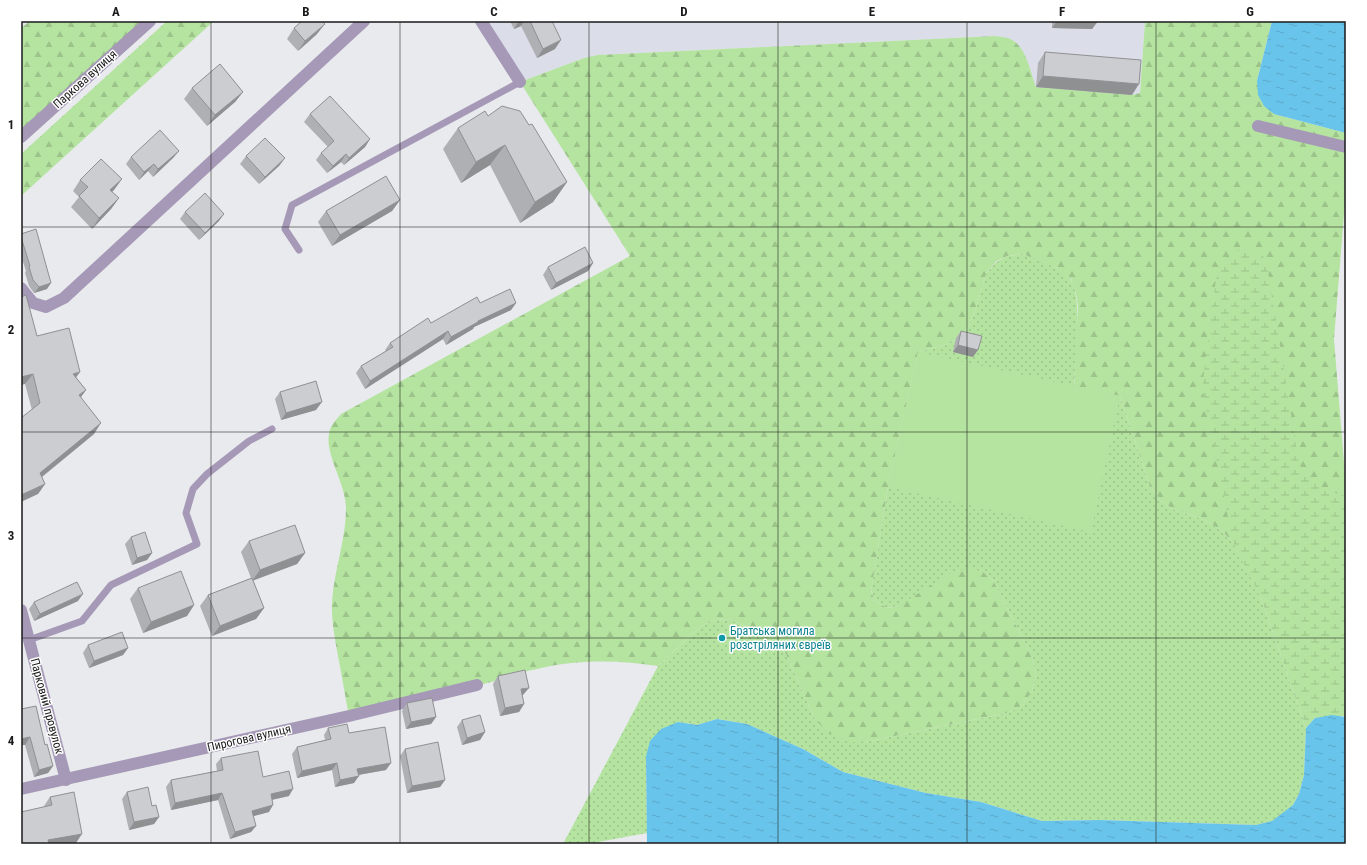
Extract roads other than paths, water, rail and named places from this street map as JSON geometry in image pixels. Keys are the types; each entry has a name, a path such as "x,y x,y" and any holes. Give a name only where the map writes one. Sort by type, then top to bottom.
{"street":[{"name":"Паркова вулиця","path":"21,137 150,21"},
{"path":"21,288 33,303 46,307 64,298 364,21"},
{"path":"481,21 520,82"},
{"path":"1258,126 1346,146"},
{"name":"Парковий провулок","path":"21,610 66,780"},
{"name":"Пирогова вулиця","path":"21,789 477,686"}],"lane":[{"path":"299,250 285,230 292,205 520,82"},
{"path":"29,640 82,621 111,585 197,544 186,513 193,489 207,474 248,441 272,429"}],"water":[{"path":"1272,21 1346,21 1346,133 1274,114 1264,106 1258,95 1257,81"},
{"path":"1332,715 1346,717 1346,844 647,844 646,756 650,741 661,729 678,722 697,725 717,719 747,724 803,749 843,772 926,793 981,802 1042,821 1100,820 1256,825 1272,821 1293,805 1299,794 1304,775 1306,728 1315,718"}],"place":[{"name":"Братська могила розстріляних євреїв","path":"722,638"}]}
